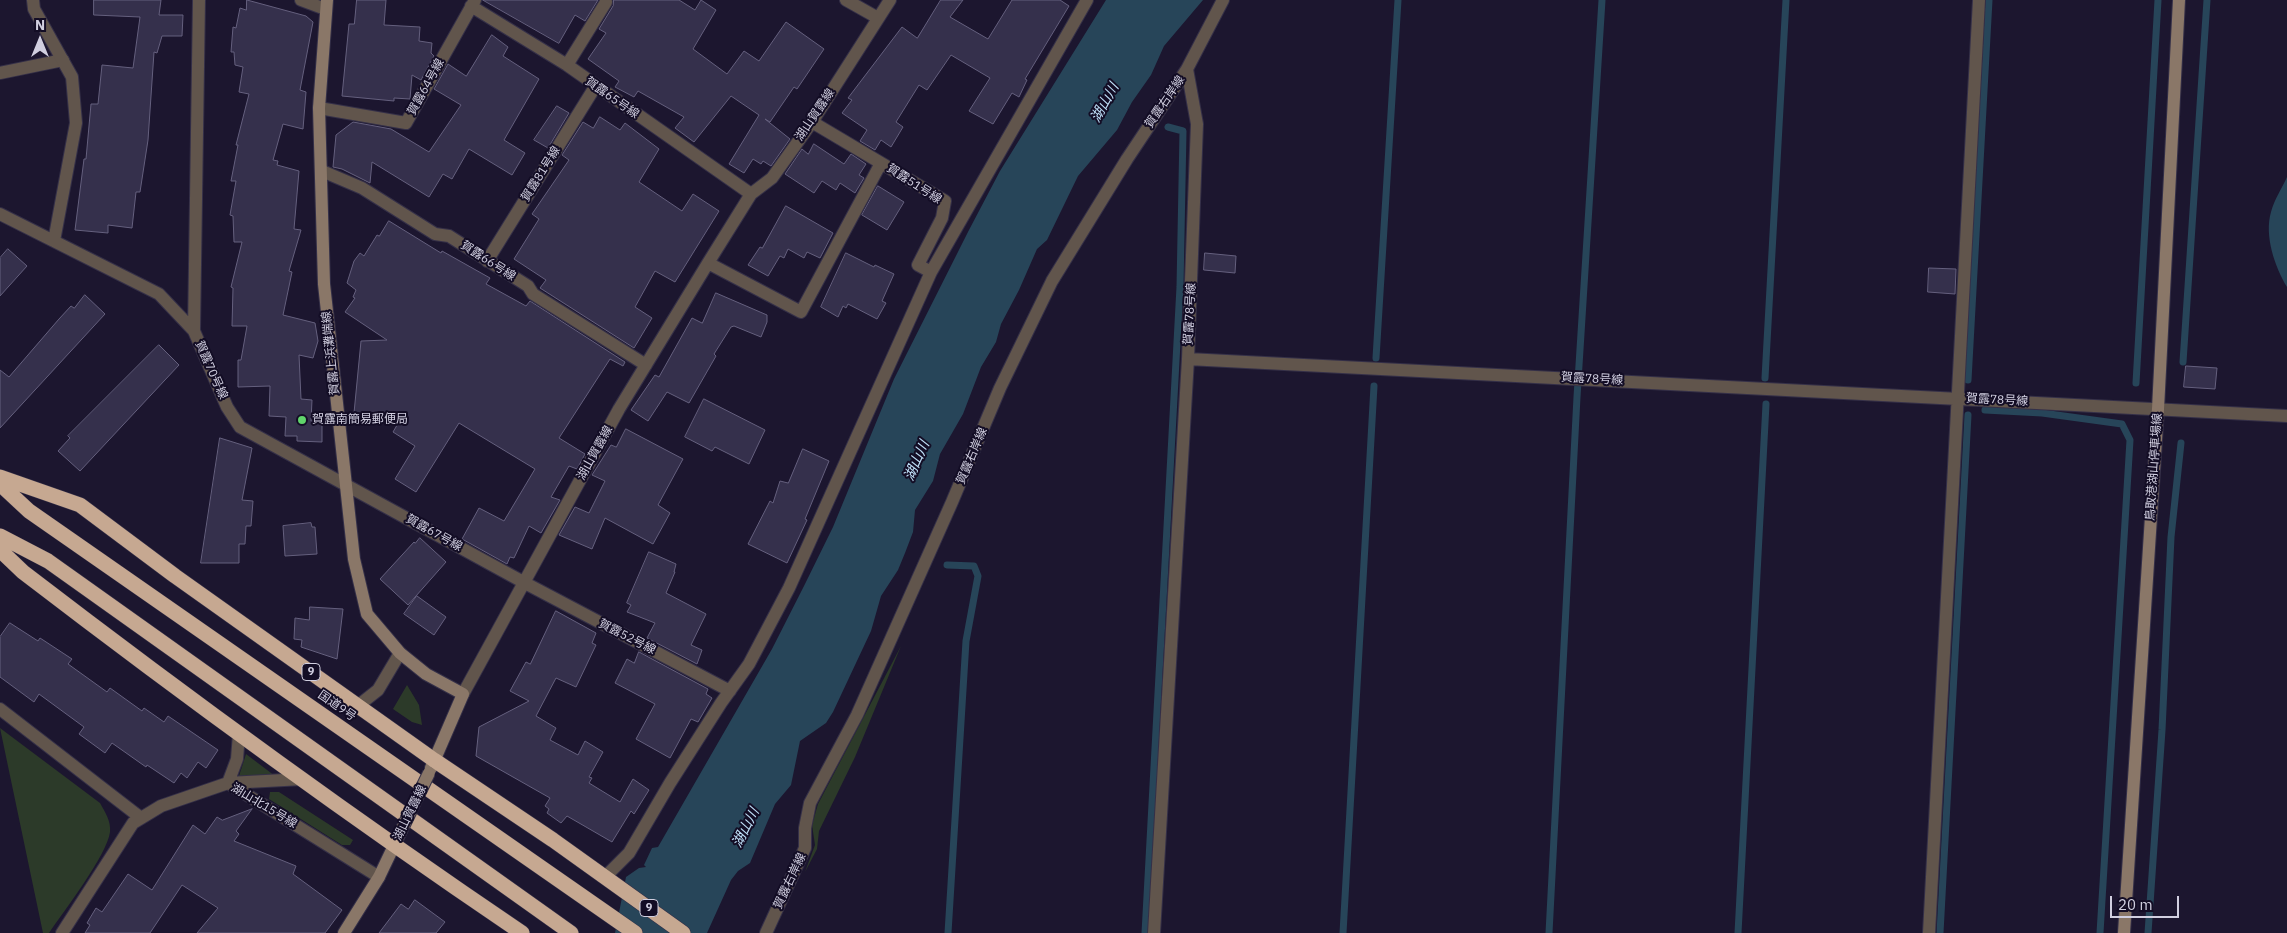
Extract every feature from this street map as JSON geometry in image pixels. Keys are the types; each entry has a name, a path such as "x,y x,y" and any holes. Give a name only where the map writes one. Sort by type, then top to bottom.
{"highway":[{"name":"9","path":"0,477 80,505 175,576 359,705 432,766 500,803 683,933"},
{"name":"国道9号","path":"0,484 29,511 634,933"},
{"path":"0,536 48,561 571,933"},
{"path":"0,550 23,572 239,734 304,779 394,846 522,933"}],"street":[{"path":"33,0 34,9 72,77 76,123 54,241"},
{"path":"194,331 199,0"},
{"path":"301,0 326,4"},
{"path":"846,0 878,18"},
{"name":"湖山賀露線","path":"344,933 379,878 464,694 619,409 751,194 772,178 812,122 890,0"},
{"name":"賀露右岸線","path":"766,933 805,848 805,828 810,803 857,715 952,502 1000,388 1052,281 1127,159 1187,69 1223,0"},
{"path":"1929,933 1980,0"},
{"name":"鳥取港湖山停車場線","path":"2124,933 2158,409 2179,0"},
{"path":"610,880 629,853 670,783 749,664 789,588 931,272 1084,1"},
{"path":"567,65 606,2"},
{"name":"賀露65号線","path":"473,3 567,65 751,194"},
{"name":"賀露64号線","path":"319,108 406,123 473,3"},
{"name":"賀露上浜灘端線","path":"326,4 319,108 324,284 344,482 354,559 367,614 400,653 426,674 464,694"},
{"path":"0,73 63,60"},
{"name":"賀露78号線","path":"1187,69 1197,124 1188,359 2287,416"},
{"name":"賀露81号線","path":"487,261 595,86"},
{"name":"賀露51号線","path":"812,122 944,201 942,218 918,265 931,272"},
{"path":"708,263 801,312 881,163"},
{"name":"賀露66号線","path":"322,171 362,188 435,234 449,236 528,286 533,294 646,365"},
{"name":"賀露70号線","path":"0,214 159,294 194,331 227,407 240,427 344,482"},
{"path":"1154,933 1188,359"},
{"name":"賀露67号線","path":"344,482 525,583"},
{"name":"賀露52号線","path":"525,583 730,691"},
{"path":"359,705 378,690 400,653"},
{"path":"0,710 141,818"},
{"path":"239,734 237,759 228,783 304,779"},
{"name":"湖山北15号線","path":"62,933 133,823 162,806 228,783 379,878"}],"green space":[{"path":"901,646 855,757 819,831 817,849 805,872 815,845 812,825 818,804"},
{"path":"407,685 419,705 422,725 412,722 393,709"},
{"path":"0,728 100,803 110,824 107,842 101,854 84,883 49,933 43,933"},
{"path":"246,754 275,776 243,779 239,776"},
{"path":"270,792 279,792 353,840 350,845 342,845 269,799"}],"water":[{"name":"湖山川","path":"1106,0 1203,0 1164,46 1151,75 1132,102 1117,130 1078,176 1047,240 1037,249 1019,290 1001,324 996,342 981,367 963,414 940,454 933,481 915,510 913,532 905,553 898,570 881,596 871,631 833,712 826,723 800,741 791,785 775,804 750,863 738,871 731,880 707,933 615,933 626,877 639,868 646,867 644,865 652,848 658,847 772,649 833,527 894,379 969,230 1000,171"},
{"path":"2287,177 2287,287 2278,270 2272,251 2269,221 2272,208"}],"building":[{"path":"94,0 161,0 159,15 183,15 182,36 162,36 157,53 154,52 148,140 140,192 136,192 132,228 108,225 108,233 75,230 84,159 86,159 91,104 98,104 102,65 133,68 140,17 94,15"},
{"path":"247,0 306,16 313,22 300,90 306,92 303,129 283,124 273,160 278,161 277,165 299,171 294,229 301,230 289,271 292,272 283,315 315,323 318,341 313,358 299,355 301,399 312,400 311,421 322,421 322,442 297,441 297,436 285,436 286,417 269,416 270,386 238,387 238,360 241,360 247,326 232,326 233,288 231,287 242,242 234,242 233,216 230,215 236,181 231,181 238,145 236,145 249,94 239,92 243,67 235,65 234,52 231,52 233,27 236,28 240,8 246,10"},
{"path":"357,0 386,0 384,25 420,27 419,41 432,43 431,53 434,56 421,80 412,75 410,99 394,98 394,101 342,96 349,24 354,24"},
{"path":"483,0 598,0 585,21 575,15 559,43"},
{"path":"614,0 679,0 695,10 701,0 716,10 693,49 727,74 744,51 759,61 786,22 824,49 797,89 794,87 770,122 765,119 790,139 771,166 763,161 761,164 753,159 744,173 729,164 759,115 731,96 694,142 675,128 684,117 638,91 634,97 615,87 619,81 588,59 606,33 599,29 613,6"},
{"path":"941,0 963,0 950,17 988,39 1012,0 1060,0 1069,6 1025,79 1027,80 1019,97 1012,93 993,124 969,111 990,78 951,55 927,90 919,85 896,122 903,127 891,147 881,140 875,150 860,141 867,130 842,113 852,100 848,98 902,27 917,38"},
{"path":"492,35 508,47 503,56 539,79 504,140 525,153 512,175 469,149 452,179 443,174 429,197 372,162 370,183 342,169 333,167 336,135 353,122 391,129 429,152 461,105 434,89 448,64 466,76"},
{"path":"557,106 569,113 548,148 534,140"},
{"path":"600,117 620,130 625,123 659,149 639,182 682,211 693,194 719,211 675,282 655,271 635,307 652,318 634,348 540,288 546,280 514,259 539,219 532,214 569,160 562,155 583,122 593,128"},
{"path":"814,144 844,164 851,154 866,164 859,175 864,178 855,193 840,183 836,190 822,181 814,193 785,174 802,149 808,154"},
{"path":"878,186 904,202 887,230 862,215"},
{"path":"786,206 833,233 820,258 807,252 804,258 788,249 784,258 780,256 768,276 748,265 760,247 762,248"},
{"path":"389,221 441,253 442,251 490,278 486,284 526,306 530,301 625,362 623,366 610,359 559,438 585,454 577,469 569,466 551,497 560,500 541,533 529,526 514,558 510,557 507,564 462,539 479,508 504,521 535,469 459,423 416,492 395,479 415,446 393,432 403,415 354,413 361,341 387,340 345,312 355,298 353,297 356,290 347,283 354,261 360,253 364,256 377,235 379,236"},
{"path":"8,249 27,266 0,296 0,258"},
{"path":"846,253 874,267 875,265 894,274 882,301 886,303 877,319 848,304 846,308 843,306 838,317 821,307"},
{"path":"1205,253 1236,256 1235,273 1204,270"},
{"path":"1929,268 1956,269 1955,294 1928,292"},
{"path":"716,293 767,315 767,322 761,337 734,326 731,327 714,354 716,356 689,403 667,392 648,421 631,410 655,375 659,377 692,318 702,323"},
{"path":"85,295 105,314 0,428 0,370 9,377 71,306 74,308"},
{"path":"159,345 179,365 80,471 58,451 70,438 68,436"},
{"path":"2186,366 2217,368 2215,389 2184,387"},
{"path":"704,399 765,430 749,464 715,447 712,451 685,437"},
{"path":"626,429 683,459 658,505 670,513 653,544 605,518 592,549 559,535 575,507 589,513 605,481 592,475 611,445 616,447"},
{"path":"220,438 252,448 242,500 253,501 251,526 246,526 245,544 239,544 239,563 201,563"},
{"path":"803,449 829,461 805,519 807,520 787,563 748,544 770,501 773,503 780,481 788,483"},
{"path":"311,523 312,527 315,527 317,554 285,556 283,526"},
{"path":"420,538 446,562 408,605 380,579 414,542"},
{"path":"649,552 676,564 675,572 666,593 706,614 691,645 702,650 697,664 647,638 655,623 627,612 631,605 627,603"},
{"path":"417,596 446,617 434,635 404,614"},
{"path":"310,607 343,609 337,659 301,647 302,640 294,639 295,618 309,620"},
{"path":"556,611 596,633 592,643 596,645 576,687 556,678 536,716 556,728 550,740 578,755 585,741 603,752 589,777 592,778 589,783 620,802 633,779 649,790 634,814 631,811 612,842 567,816 561,823 547,813 549,809 545,806 550,798 476,756 479,727 529,701 510,691 526,662 530,664"},
{"path":"10,623 38,641 40,638 72,659 68,664 107,692 110,688 142,711 144,708 164,722 168,716 218,750 206,768 198,762 187,778 181,773 174,783 147,765 146,767 112,743 105,753 79,734 84,727 39,694 34,702 0,677 0,637"},
{"path":"639,652 708,689 706,694 712,698 698,722 691,719 670,758 636,739 655,704 615,683 627,659 634,663"},
{"path":"252,809 236,831 239,834 234,841 296,866 293,874 342,910 325,933 197,933 218,908 182,885 150,933 85,933 90,925 87,923 96,908 102,912 128,874 152,890 193,825 205,834 217,817 222,820"},
{"path":"415,900 445,922 436,933 379,933 401,904 408,909"}],"waterway":[{"path":"1376,358 1398,0"},
{"path":"1549,933 1577,397 1602,0"},
{"path":"1765,378 1786,0"},
{"path":"1968,380 1989,0"},
{"path":"2136,383 2158,0"},
{"path":"2183,362 2207,0"},
{"path":"1145,933 1180,287 1183,131 1168,127"},
{"path":"1343,933 1374,386"},
{"path":"1738,933 1766,404"},
{"path":"1985,410 2042,413 2122,424 2130,440 2100,933"},
{"path":"1940,933 1968,415"},
{"path":"2148,933 2162,730 2171,537 2181,443"},
{"path":"947,565 974,566 978,576 966,641 948,933"}],"place":[{"name":"賀露南簡易郵便局","path":"302,420"}]}
